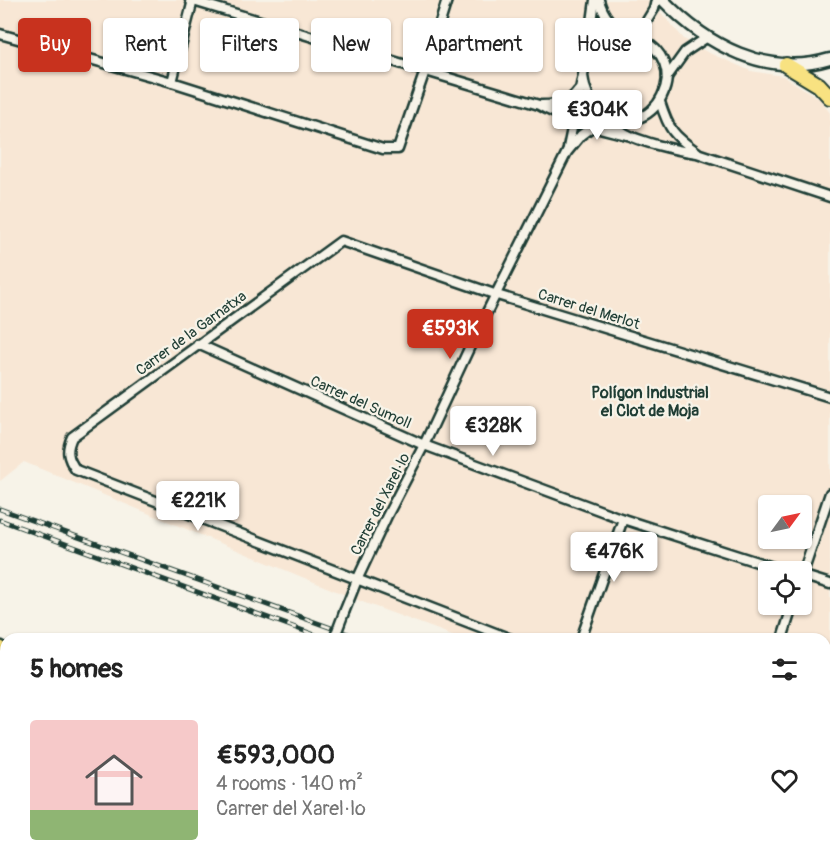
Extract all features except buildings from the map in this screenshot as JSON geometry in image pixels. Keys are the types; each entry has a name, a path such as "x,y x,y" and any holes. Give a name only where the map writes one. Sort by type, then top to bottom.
{"highway":[{"path":"786,65 819,85 830,97"}],"street":[{"path":"172,82 192,0 403,64"},
{"path":"442,18 447,0"},
{"path":"597,0 607,18"},
{"path":"594,18 597,0"},
{"path":"649,18 656,0"},
{"path":"663,0 706,38 729,51 753,59 786,65 807,64 830,59"},
{"path":"0,34 172,82 383,148 398,148 426,72"},
{"path":"667,78 685,52 706,38"},
{"path":"567,152 591,126 608,117 624,120 637,118 650,112 660,102 667,78 665,64 652,46"},
{"path":"429,72 539,105 574,121 697,153 830,197"},
{"path":"567,152 584,72"},
{"path":"583,76 584,89 589,100 598,111 627,135"},
{"path":"539,105 569,101 580,88"},
{"path":"660,102 667,123 676,138 697,153"},
{"name":"Carrer del Xarel·lo","path":"336,633 357,580 567,152"},
{"name":"Carrer del Merlot","path":"341,242 497,295 830,397"},
{"name":"Carrer de la Garnatxa","path":"341,242 72,437 67,454 76,470 357,580"},
{"name":"Carrer del Sumoll","path":"198,344 424,445 623,519 758,562"},
{"path":"807,561 830,493"},
{"path":"583,633 623,519"},
{"path":"357,580 495,633"},
{"path":"812,580 830,584"},
{"path":"784,633 790,615"}],"shaded area":[{"path":"0,0 650,0 684,39 707,52 751,71 783,76 820,99 830,113 830,633 447,633 365,603 24,462 0,481"}],"railway":[{"path":"0,509 345,633"},
{"path":"0,520 310,633"}],"district":[{"name":"Polígon Industrial el Clot de Moja","path":"650,401"}]}
